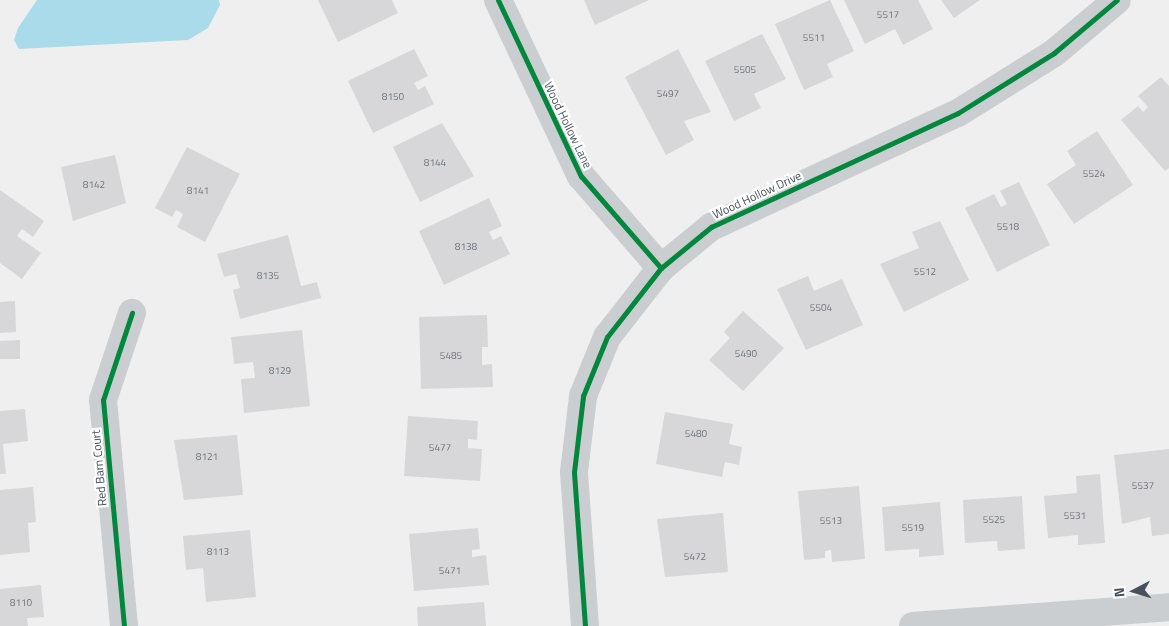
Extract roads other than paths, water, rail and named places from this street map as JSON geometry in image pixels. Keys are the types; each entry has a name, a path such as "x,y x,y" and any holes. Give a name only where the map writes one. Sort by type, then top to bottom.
{"street":[{"name":"Wood Hollow Lane","path":"498,0 581,176 661,268"},
{"name":"Wood Hollow Drive","path":"585,626 574,472 582,396 607,337 661,268 711,227 958,113 1054,53 1116,0"},
{"name":"Red Barn Court","path":"124,626 103,400 132,313"},
{"path":"913,626 1066,620 1169,607"}],"water":[{"path":"37,0 219,0 220,5 208,28 188,40 19,49 14,40 18,28"}]}
